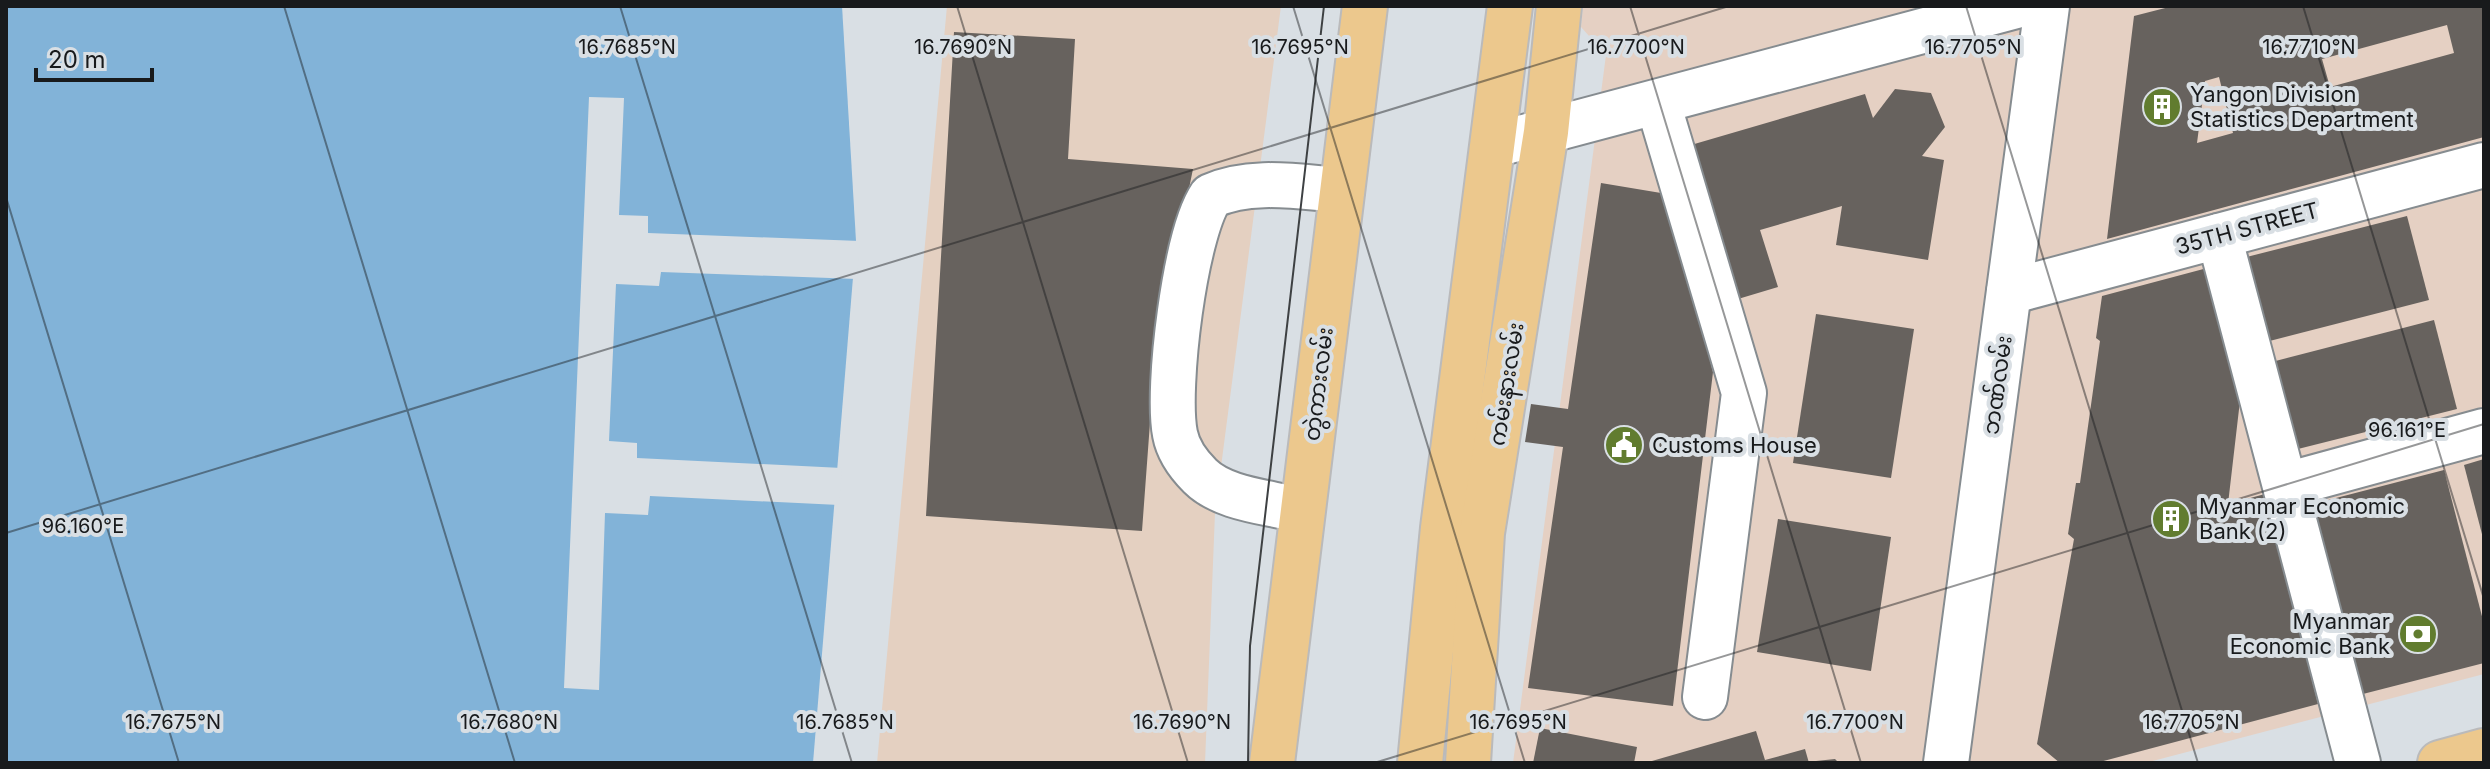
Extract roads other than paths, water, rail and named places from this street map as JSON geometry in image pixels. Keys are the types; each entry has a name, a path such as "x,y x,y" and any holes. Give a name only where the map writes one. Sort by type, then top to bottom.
{"main road":[{"name":"တွဲကားလမ်း","path":"1272,763 1365,6"},
{"name":"ကမ်းနားလမ်း","path":"1468,763 1463,531 1494,145 1510,6"},
{"name":"ကမ်းနားလမ်း","path":"1420,763 1463,531 1546,132 1559,6"},
{"path":"2440,763 2484,751"}],"street":[{"path":"1494,145 2016,6"},
{"name":"ဘဏ်လမ်း","path":"1946,763 2047,6"},
{"path":"1658,103 1744,393 1705,697"},
{"name":"35TH STREET","path":"2009,292 2484,165"},
{"path":"1302,511 1218,489 1191,466 1178,447 1174,431 1174,358 1197,225 1211,196 1232,187 1250,185 1342,190"},
{"path":"2219,236 2358,763"},
{"path":"2286,485 2484,431"}],"water":[{"path":"6,6 842,6 856,241 813,763 6,763"}],"tram line":[{"path":"1248,763 1250,646 1324,6"}],"place":[{"name":"Yangon Division Statistics Department","path":"2162,107"},
{"name":"Customs House","path":"1624,445"},
{"name":"Myanmar Economic Bank (2)","path":"2171,519"},
{"name":"Myanmar Economic Bank","path":"2418,634"}]}
